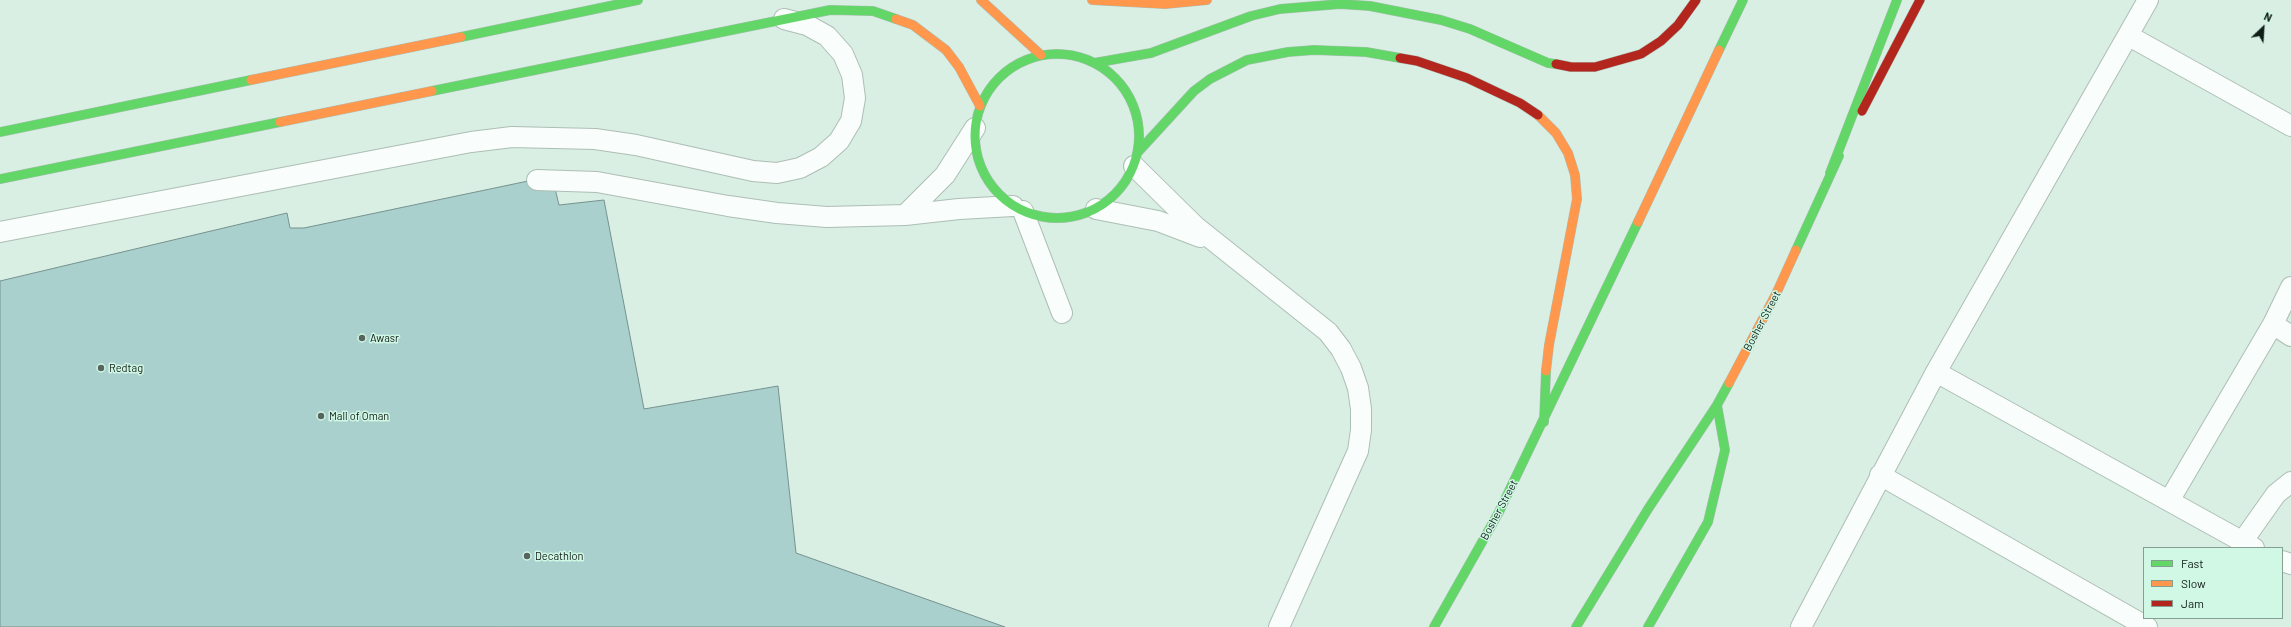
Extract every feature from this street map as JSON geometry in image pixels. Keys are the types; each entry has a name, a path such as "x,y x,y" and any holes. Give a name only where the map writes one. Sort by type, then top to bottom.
{"main road":[{"path":"0,132 638,0"},
{"path":"980,0 1020,33 1041,55"},
{"path":"1092,0 1165,4 1207,0"},
{"path":"1373,0 1400,11 1470,29 1548,62 1571,67 1595,67 1618,62 1640,54 1661,41 1678,25 1696,0"},
{"name":"Bosher Street","path":"1434,627 1499,512 1544,422 1743,0"},
{"path":"1830,173 1897,0"},
{"name":"Bosher Street","path":"1576,627 1648,509 1717,405 1776,294 1830,173 1920,0"},
{"path":"1094,63 1151,53 1251,16 1280,9 1340,4 1400,11"},
{"path":"0,179 830,10 852,9 873,11 913,25 930,36 946,50 960,67 980,106"},
{"path":"1136,159 1140,131 1136,110 1126,91 1112,75 1094,63 1068,54 1041,55 1021,62 1004,73 990,88 980,106 975,128 975,146 979,164 988,180 998,194 1018,209 1041,217 1060,219 1078,216 1096,209 1112,198 1125,183 1136,159 1194,91 1210,79 1247,60 1267,55 1295,51 1314,50 1366,52 1417,61 1467,78 1520,103 1540,116 1556,133 1568,153 1575,175 1577,198 1549,345 1545,383 1544,422"},
{"path":"1648,627 1708,522 1724,450 1717,405"}],"lane":[{"path":"1802,627 1880,475 1936,372 2129,36 2148,0"},
{"path":"0,232 471,142 512,137 595,139 636,145 753,171 777,173 800,168 821,157 838,141 851,121 855,98 852,75 843,54 827,36 807,24 784,19"},
{"path":"2129,36 2291,126"},
{"path":"905,215 945,175 975,128"},
{"path":"1136,159 1173,206 1216,244 1328,332 1341,349 1351,368 1358,388 1361,416 1358,451 1279,627"},
{"path":"537,180 597,182 728,206 778,213 827,217 905,215 959,208 1018,209 1062,313"},
{"path":"1096,209 1158,221 1216,244"},
{"path":"2169,500 2273,324 2291,288"},
{"path":"2273,324 2291,336"},
{"path":"1936,372 2248,545 2276,494 2291,482"},
{"path":"1880,475 2148,627"}],"building":[{"name":"Mall of Oman","path":"552,176 559,205 604,200 644,409 778,386 796,553 1005,627 0,627 0,281 287,213 290,228 304,228"}],"traffic: fast":[{"path":"461,37 638,0"},
{"path":"1719,50 1743,0"},
{"path":"1830,173 1897,0"},
{"path":"1094,63 1151,53 1251,16 1280,9 1340,4 1370,6 1441,20 1470,29 1548,63 1556,64"},
{"path":"432,91 830,10 873,11 896,19"},
{"path":"1138,152 1194,91 1210,79 1247,60 1288,52 1314,50 1366,52 1400,58"},
{"path":"1049,54 1065,54 1081,57 1096,63 1109,72 1121,84 1130,97 1136,112 1139,136 1138,152 1130,175 1121,188 1109,200 1096,209 1081,215 1065,218 1049,218 1033,215 1018,209 1005,200 993,188 984,175 978,160 975,144 975,128 978,112 984,97 993,84 1005,72 1018,63 1033,57 1049,54"},
{"path":"0,132 251,80"},
{"path":"0,179 280,122"},
{"path":"1796,250 1839,156"},
{"path":"1434,627 1499,512 1638,222"},
{"path":"1544,422 1546,371"},
{"path":"1576,627 1648,509 1717,405 1729,383"},
{"path":"1648,627 1708,522 1725,450 1717,405"}],"traffic: slow":[{"path":"981,0 1041,55"},
{"path":"1092,0 1165,4 1207,0"},
{"path":"896,19 913,25 946,50 959,67 980,106"},
{"path":"251,80 461,37"},
{"path":"1638,222 1719,50"},
{"path":"280,122 432,91"},
{"path":"1538,115 1556,133 1568,153 1575,175 1577,199 1549,345 1546,371"},
{"path":"1729,383 1776,294 1796,250"}],"traffic: jam":[{"path":"1556,64 1571,67 1595,67 1641,54 1661,41 1678,25 1696,0"},
{"path":"1862,111 1920,0"},
{"path":"1400,58 1417,61 1467,78 1520,103 1538,115"}],"place":[{"name":"Awasr","path":"362,338"},
{"name":"Redtag","path":"101,368"},
{"name":"Mall of Oman","path":"321,416"},
{"name":"Decathlon","path":"527,556"}]}
